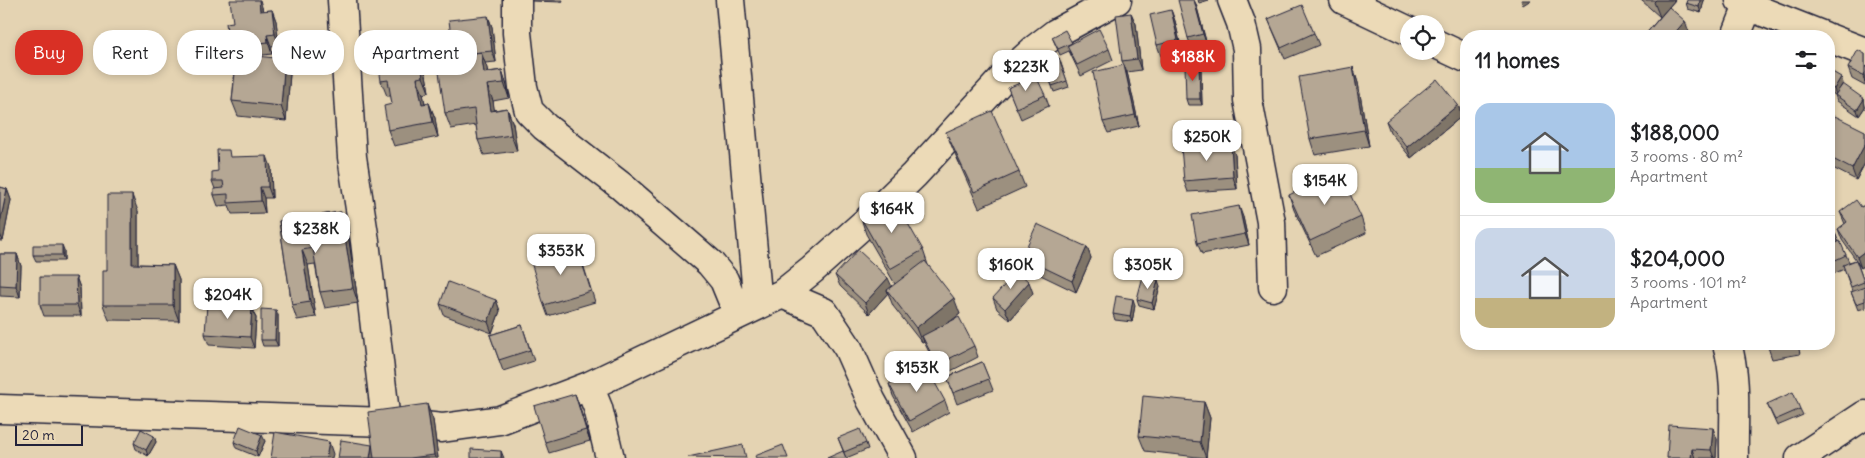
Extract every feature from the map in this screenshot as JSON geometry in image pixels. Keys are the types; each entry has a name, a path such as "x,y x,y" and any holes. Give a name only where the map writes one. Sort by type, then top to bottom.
{"street":[{"path":"342,0 352,157 365,241 386,422"},
{"path":"517,0 517,33 523,86 529,111 545,127 621,186 710,263 748,310"},
{"path":"730,0 748,310"},
{"path":"0,409 287,429 386,422 442,428 500,420 589,386 782,294 868,220 914,175 1004,77 1034,49 1056,33 1117,0"},
{"path":"1232,0 1241,22 1247,49 1248,100 1271,222 1273,287"},
{"path":"1344,0 1400,26"},
{"path":"1737,30 1744,3 1809,30"},
{"path":"1835,40 1865,52"},
{"path":"1445,48 1460,55"},
{"path":"782,294 824,312 848,348 871,400 904,458"},
{"path":"1729,350 1734,395 1734,458"},
{"path":"589,386 598,408 610,458"},
{"path":"1800,458 1865,415"}],"building":[{"path":"230,0 259,0 260,11 272,10 274,30 272,30 272,34 267,35 268,42 262,43 262,30 227,30 226,23 233,22"},
{"path":"1178,0 1194,0 1203,34 1188,38"},
{"path":"1687,0 1700,0 1699,7 1686,3"},
{"path":"1302,5 1314,33 1281,48 1268,19"},
{"path":"1669,7 1685,21 1677,30 1649,30"},
{"path":"1171,10 1178,40 1157,45 1150,15"},
{"path":"1131,13 1137,59 1122,61 1116,15"},
{"path":"488,16 492,51 477,53 477,30 450,30 449,20"},
{"path":"1099,29 1109,49 1077,65 1067,46"},
{"path":"1065,30 1072,43 1058,49 1052,37"},
{"path":"1858,50 1865,54 1865,73 1863,76 1848,68"},
{"path":"481,52 484,73 502,70 504,83 487,85 491,111 507,108 511,135 478,140 474,109 445,113 439,75 477,75 477,53"},
{"path":"262,57 272,58 272,75 284,75 281,106 232,101 235,75 262,75"},
{"path":"1059,58 1067,81 1052,86 1044,63"},
{"path":"1199,64 1200,99 1186,99 1185,65"},
{"path":"1124,65 1135,115 1103,122 1093,72"},
{"path":"1353,67 1364,130 1310,139 1299,77"},
{"path":"1835,74 1841,77 1835,87"},
{"path":"380,75 423,75 423,77 417,78 422,104 429,103 433,122 388,130 384,106 392,104 388,80 381,81"},
{"path":"1036,76 1045,95 1016,108 1008,88"},
{"path":"1437,79 1458,105 1407,147 1386,121"},
{"path":"1843,84 1864,99 1857,110 1835,95"},
{"path":"992,111 1019,172 974,192 946,132"},
{"path":"1835,116 1865,131 1865,144 1852,169 1835,160"},
{"path":"1231,144 1233,177 1184,181 1181,147"},
{"path":"217,150 229,150 230,157 267,156 268,187 260,187 261,201 228,203 228,194 214,195 214,189 224,188 223,181 212,181 212,172 218,171"},
{"path":"1339,171 1361,217 1310,241 1289,195"},
{"path":"0,187 7,189 0,223"},
{"path":"107,195 132,195 132,264 173,265 173,305 103,305 103,270 107,270"},
{"path":"894,199 923,250 890,269 861,218"},
{"path":"1856,200 1861,207 1865,205 1865,251 1857,257 1838,229 1847,222 1840,212"},
{"path":"1239,206 1245,234 1197,243 1192,215"},
{"path":"341,212 353,288 320,292 313,248 302,250 310,302 292,305 279,221"},
{"path":"1037,224 1087,247 1072,281 1022,257"},
{"path":"1840,241 1846,255 1835,260 1835,244"},
{"path":"33,245 62,245 62,255 33,255"},
{"path":"577,247 591,291 544,305 531,262"},
{"path":"858,250 888,278 865,303 835,275"},
{"path":"0,254 17,254 16,286 0,285"},
{"path":"1856,260 1864,282 1851,287 1843,265"},
{"path":"925,261 954,298 916,328 887,290"},
{"path":"1017,271 1029,282 1005,309 993,298"},
{"path":"1143,276 1158,280 1152,303 1137,299"},
{"path":"40,277 76,277 77,305 40,305"},
{"path":"448,282 496,300 488,322 440,304"},
{"path":"1865,287 1865,301 1856,304 1851,292"},
{"path":"1116,296 1133,299 1130,317 1113,314"},
{"path":"207,304 252,307 250,337 205,334"},
{"path":"261,309 276,310 275,340 261,340"},
{"path":"959,317 974,346 937,365 922,336"},
{"path":"522,325 530,350 499,360 490,335"},
{"path":"982,362 989,379 953,393 947,377"},
{"path":"925,365 945,401 909,421 889,384"},
{"path":"1793,392 1800,409 1775,420 1767,404"},
{"path":"575,394 586,430 545,442 534,406"},
{"path":"1143,396 1204,402 1200,442 1139,436"},
{"path":"427,404 434,455 410,458 374,458 368,412"},
{"path":"1669,425 1713,428 1711,450 1692,449 1691,458 1667,458"},
{"path":"240,426 262,435 256,451 234,442"},
{"path":"141,429 154,436 146,450 134,443"},
{"path":"860,429 866,443 844,452 838,438"},
{"path":"275,432 329,442 326,458 271,458"},
{"path":"341,440 372,445 370,458 338,458"},
{"path":"743,445 746,458 688,457"},
{"path":"783,445 788,458 756,458 755,456"},
{"path":"471,449 501,451 501,458 471,458"},
{"path":"843,451 846,458 827,458"}]}
